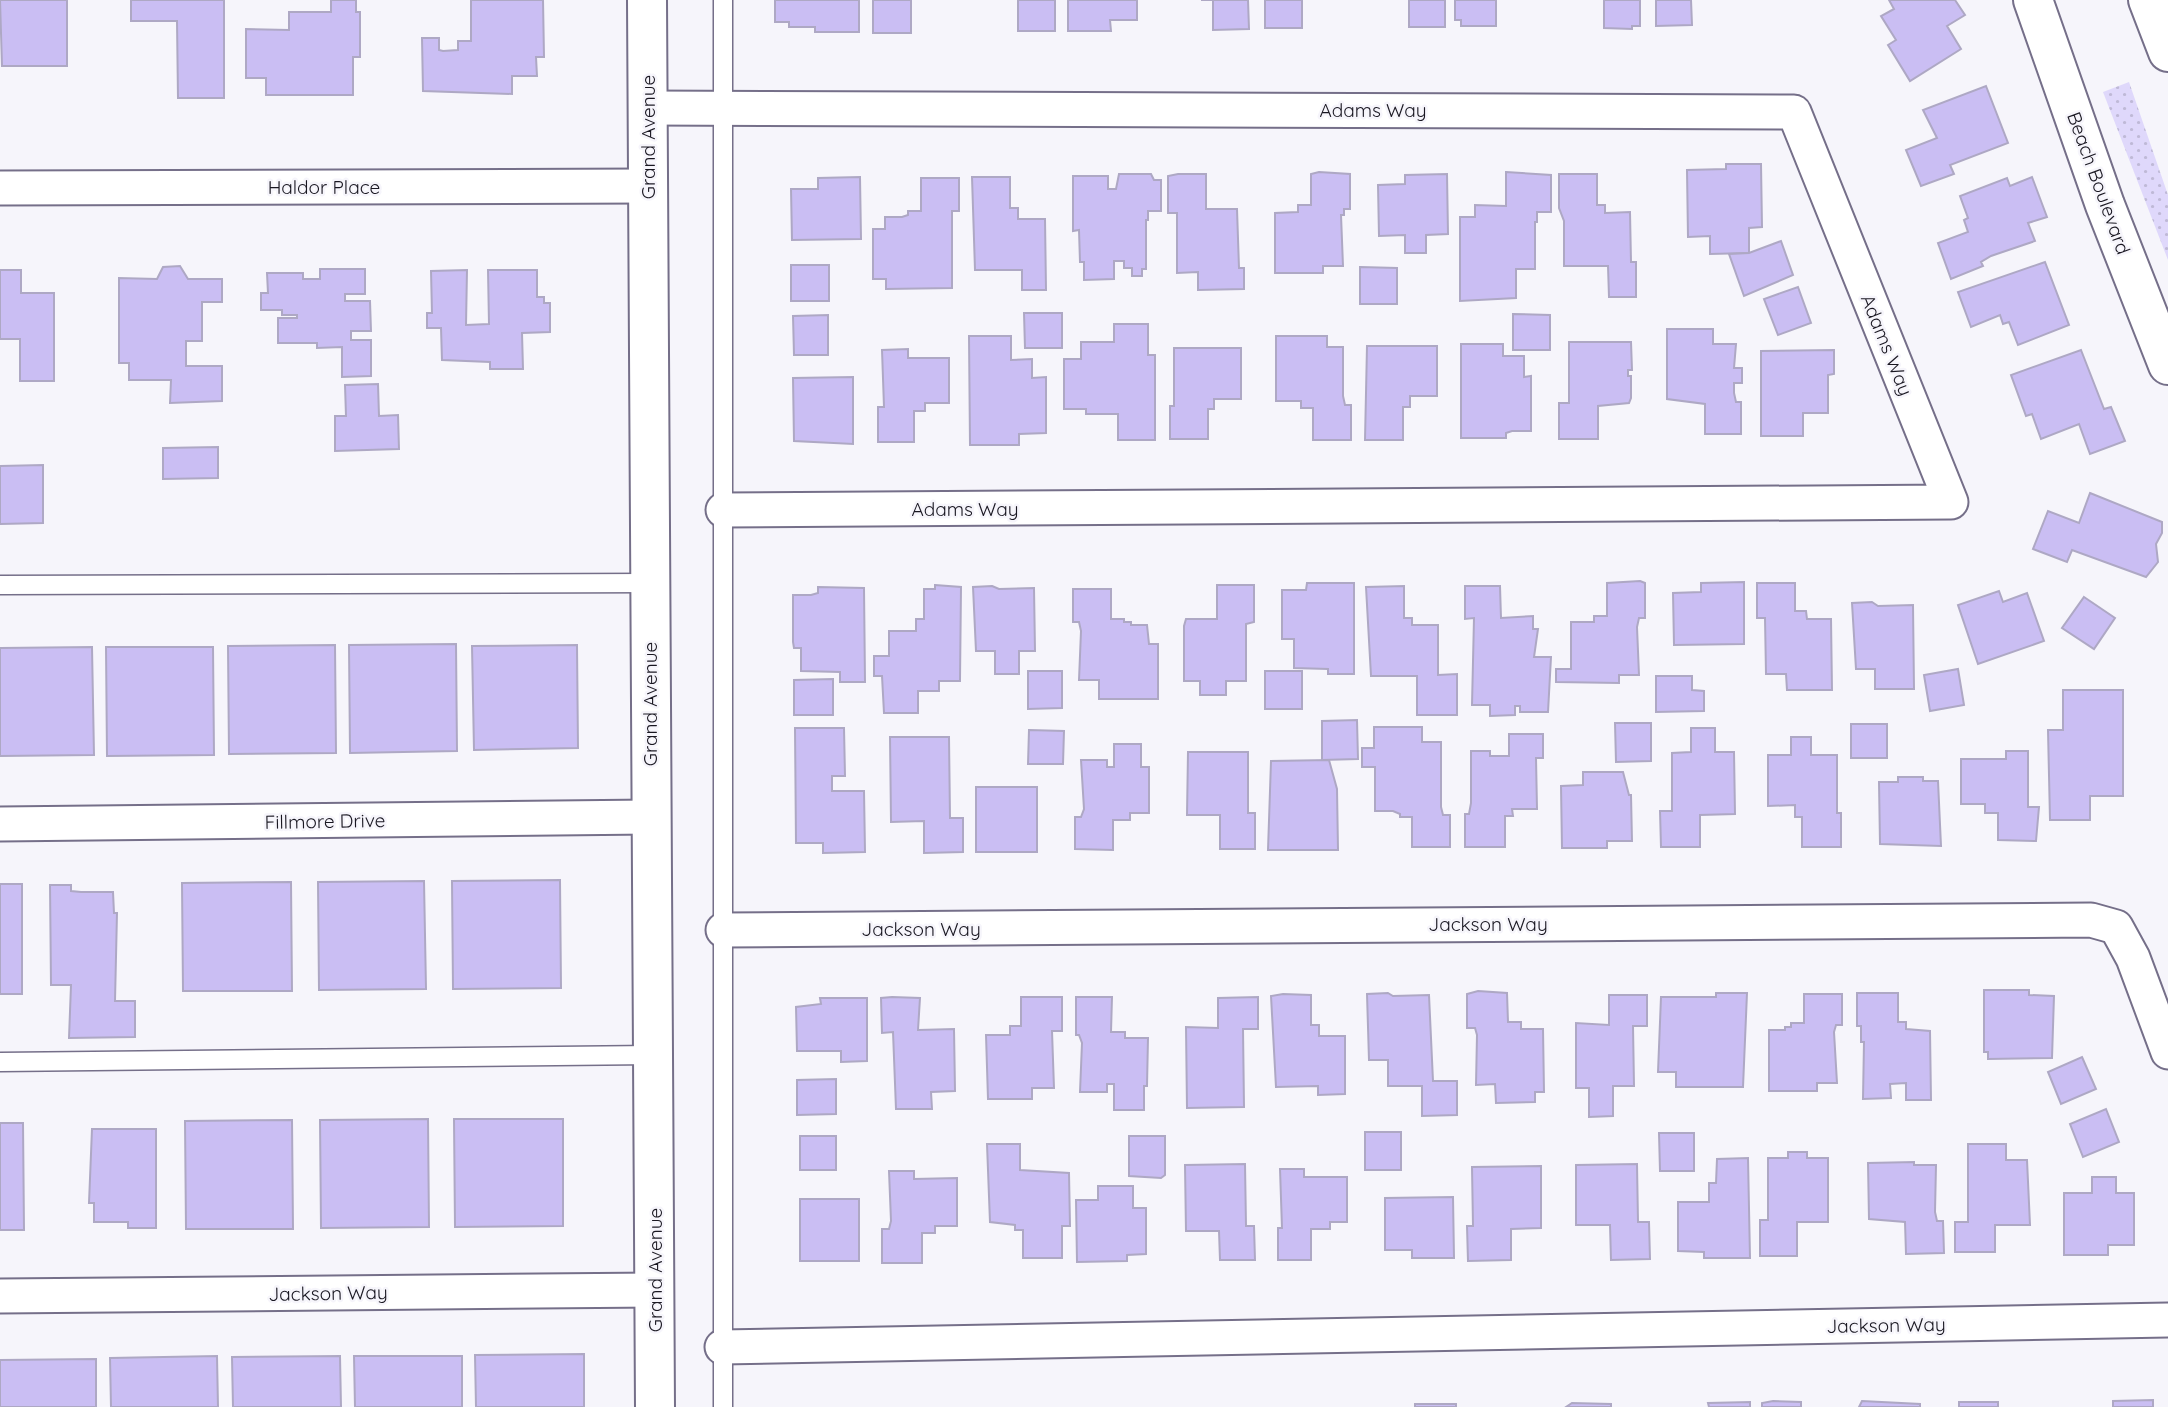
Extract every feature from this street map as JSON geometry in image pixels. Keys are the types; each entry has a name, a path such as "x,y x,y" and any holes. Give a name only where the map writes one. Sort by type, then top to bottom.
{"street":[{"name":"Grand Avenue","path":"647,0 655,1407"},
{"name":"Beach Boulevard","path":"2034,0 2105,205 2168,365"},
{"path":"2148,0 2168,52"},
{"name":"Adams Way","path":"648,108 1794,112 1951,502 723,510"},
{"name":"Haldor Place","path":"0,188 648,186"},
{"name":"Fillmore Drive","path":"0,824 650,817"},
{"name":"Jackson Way","path":"723,930 2091,920 2116,927 2133,958 2168,1052"},
{"name":"Jackson Way","path":"0,1296 656,1290"},
{"name":"Jackson Way","path":"722,1347 2168,1320"}],"lane":[{"path":"723,0 723,1407"},
{"path":"0,585 650,583"},
{"path":"0,1062 653,1055"}],"shaded area":[{"path":"2129,82 2168,195 2168,260 2103,92"}],"building":[{"path":"0,0 67,0 67,66 2,66"},
{"path":"131,0 224,0 224,98 178,98 177,21 131,21"},
{"path":"331,0 356,0 356,12 360,12 360,57 353,57 353,95 266,95 266,78 246,78 246,29 289,30 289,12 331,12"},
{"path":"471,0 543,0 544,57 536,57 537,76 512,76 512,94 423,91 422,38 439,38 439,50 443,51 458,50 458,41 471,41"},
{"path":"775,0 859,0 859,32 815,32 815,27 789,27 789,22 775,22"},
{"path":"873,0 911,0 911,33 873,33"},
{"path":"1018,0 1055,0 1055,31 1018,31"},
{"path":"1068,0 1137,0 1137,20 1110,20 1111,31 1068,31"},
{"path":"1213,0 1248,0 1249,29 1213,30"},
{"path":"1265,0 1302,0 1302,28 1265,28"},
{"path":"1409,0 1445,0 1445,27 1409,27"},
{"path":"1455,0 1496,0 1496,26 1461,26 1461,20 1455,20"},
{"path":"1604,0 1640,0 1640,26 1632,26 1632,29 1604,28"},
{"path":"1656,0 1691,0 1692,25 1656,26"},
{"path":"1889,0 1955,0 1965,15 1947,26 1961,49 1910,81 1888,45 1896,40 1881,16 1894,9"},
{"path":"1986,86 2008,143 1950,165 1954,174 1921,186 1906,150 1937,138 1923,110"},
{"path":"1726,164 1761,164 1762,227 1749,228 1749,253 1710,254 1710,236 1688,237 1687,170 1726,169"},
{"path":"1506,172 1551,175 1551,212 1537,212 1535,222 1535,269 1516,269 1516,298 1460,301 1460,217 1475,217 1475,205 1506,206"},
{"path":"1119,174 1151,174 1154,180 1161,180 1161,211 1148,211 1146,220 1146,269 1142,269 1142,276 1132,276 1132,268 1124,268 1124,261 1114,261 1114,279 1084,280 1084,262 1080,262 1079,230 1073,231 1073,176 1108,176 1108,189 1116,189"},
{"path":"1206,174 1206,209 1237,209 1239,268 1244,268 1244,289 1198,290 1198,272 1177,273 1177,213 1168,213 1168,176"},
{"path":"1311,174 1350,174 1350,209 1344,209 1344,215 1341,215 1343,266 1323,266 1323,273 1275,273 1275,213 1298,212 1298,205 1311,205"},
{"path":"1447,174 1448,234 1426,235 1426,253 1405,253 1405,235 1379,236 1378,185 1405,184 1405,175"},
{"path":"1559,174 1597,174 1597,205 1605,205 1605,213 1630,212 1631,262 1636,262 1636,297 1609,297 1608,266 1564,266 1564,221 1559,208"},
{"path":"860,177 861,239 792,240 791,189 818,189 818,178"},
{"path":"972,177 1010,177 1010,208 1018,208 1018,219 1045,219 1046,290 1022,290 1022,270 975,270"},
{"path":"2032,177 2047,217 2028,223 2035,241 1991,256 1981,262 1983,266 1951,279 1938,243 1968,232 1964,220 1968,218 1960,196 2007,178 2010,186"},
{"path":"921,178 959,178 959,211 952,211 952,288 886,289 886,279 873,279 873,229 885,229 885,217 902,217 908,215 908,211 921,211"},
{"path":"1781,241 1793,275 1744,296 1729,254 1749,253"},
{"path":"2045,262 2069,325 2018,345 2009,322 2003,324 2000,315 1971,327 1958,292"},
{"path":"791,265 829,265 829,301 791,301"},
{"path":"180,266 188,279 222,279 222,302 202,302 202,341 186,341 186,366 222,366 222,401 170,403 171,380 129,380 129,363 119,363 119,278 157,279 163,267"},
{"path":"1360,267 1397,268 1397,304 1360,304"},
{"path":"320,269 365,269 365,294 345,294 345,301 370,301 371,331 351,331 351,340 371,340 371,376 342,377 342,347 317,348 317,343 278,343 278,318 297,318 297,315 282,315 282,310 261,310 261,293 268,293 267,273 303,273 303,279 320,279"},
{"path":"0,270 21,270 21,293 54,293 54,381 20,381 20,339 0,339"},
{"path":"467,270 466,325 489,324 488,270 537,270 537,297 544,297 544,303 550,303 550,332 522,333 523,369 490,369 490,362 442,360 441,328 427,328 427,313 432,313 431,271"},
{"path":"1798,287 1811,323 1778,335 1764,299"},
{"path":"1024,313 1062,313 1062,348 1025,348"},
{"path":"1513,314 1550,315 1550,350 1513,350"},
{"path":"828,315 828,355 794,355 793,316"},
{"path":"1114,324 1148,324 1148,355 1155,355 1155,440 1118,440 1118,414 1086,414 1086,409 1064,409 1064,359 1081,359 1081,342 1114,342"},
{"path":"1667,329 1713,329 1713,344 1736,344 1734,368 1742,368 1742,383 1734,383 1734,393 1736,402 1741,402 1741,434 1705,434 1705,404 1667,399"},
{"path":"969,336 1011,336 1011,360 1032,359 1032,378 1046,377 1046,433 1019,434 1019,445 970,445"},
{"path":"1276,336 1327,336 1327,347 1343,347 1343,396 1345,405 1351,405 1351,440 1313,440 1313,408 1301,408 1301,401 1276,401"},
{"path":"1569,342 1631,342 1632,370 1628,370 1628,376 1631,376 1631,398 1629,403 1598,406 1598,439 1559,439 1559,403 1569,403"},
{"path":"1461,344 1503,344 1503,356 1524,356 1524,377 1531,376 1531,431 1512,431 1506,433 1506,438 1461,438"},
{"path":"1367,346 1437,346 1437,396 1410,396 1410,407 1403,407 1403,440 1365,440"},
{"path":"1174,348 1241,348 1241,399 1214,399 1214,409 1208,409 1208,439 1170,439 1170,406 1174,406"},
{"path":"908,349 908,358 949,358 949,403 925,403 925,411 914,411 914,442 878,442 878,407 884,407 882,350"},
{"path":"1834,350 1834,374 1828,375 1828,413 1803,413 1803,436 1761,436 1761,351"},
{"path":"2081,350 2104,409 2111,407 2125,441 2090,454 2079,424 2041,439 2032,414 2026,416 2011,375"},
{"path":"853,377 853,444 794,441 793,378"},
{"path":"378,384 379,416 398,415 399,449 335,451 335,416 346,416 345,385"},
{"path":"218,447 218,478 163,479 163,448"},
{"path":"43,465 43,523 0,524 0,466"},
{"path":"2090,493 2162,522 2162,533 2156,544 2158,562 2146,577 2072,550 2067,562 2033,549 2048,511 2079,523"},
{"path":"1744,582 1744,644 1674,645 1673,593 1701,592 1701,583"},
{"path":"1307,583 1354,583 1354,674 1328,674 1328,669 1294,668 1294,639 1282,639 1282,590 1306,590"},
{"path":"1607,583 1645,583 1645,618 1639,618 1637,627 1639,675 1619,675 1619,683 1556,682 1556,669 1571,669 1571,622 1594,622 1594,616 1607,616"},
{"path":"1757,583 1795,583 1795,611 1806,611 1807,619 1831,619 1832,690 1787,690 1786,674 1766,674 1765,618 1757,618"},
{"path":"935,585 961,587 960,681 939,681 939,691 918,691 918,713 884,713 882,676 874,676 874,656 889,656 889,631 916,631 916,619 924,619 924,589 935,589"},
{"path":"1217,585 1254,585 1254,622 1246,624 1246,681 1226,681 1226,695 1200,695 1200,681 1184,681 1184,626 1186,619 1217,619"},
{"path":"992,586 999,589 1034,588 1035,651 1019,651 1019,674 995,674 995,651 976,651 973,587"},
{"path":"1404,586 1404,618 1412,618 1412,625 1438,625 1438,675 1457,674 1457,715 1417,715 1417,676 1371,676 1366,587"},
{"path":"1465,586 1500,586 1501,618 1533,616 1533,629 1538,629 1534,657 1551,657 1548,712 1520,712 1520,706 1515,706 1515,715 1490,716 1490,705 1472,705 1474,618 1465,619"},
{"path":"818,587 864,588 865,682 840,682 840,672 801,671 801,648 794,648 793,642 793,595 818,593"},
{"path":"1073,589 1111,589 1111,619 1124,619 1124,622 1131,622 1131,625 1147,625 1149,644 1158,644 1158,699 1099,699 1099,680 1079,680 1081,631 1079,622 1073,622"},
{"path":"1999,591 2003,602 2027,593 2044,641 1978,664 1958,605"},
{"path":"2084,597 2115,618 2094,649 2062,628"},
{"path":"1872,602 1878,606 1913,605 1914,689 1875,689 1875,669 1856,669 1852,603"},
{"path":"456,644 457,751 350,753 349,645"},
{"path":"335,645 336,753 229,754 228,646"},
{"path":"577,645 578,748 474,750 472,646"},
{"path":"92,647 94,755 0,756 0,648"},
{"path":"106,647 213,647 214,755 107,756"},
{"path":"1958,669 1964,705 1930,711 1924,675"},
{"path":"1028,671 1062,671 1062,708 1028,709"},
{"path":"1265,671 1302,671 1302,709 1265,709"},
{"path":"1656,676 1692,676 1692,690 1704,691 1704,711 1656,712"},
{"path":"833,679 833,715 794,715 794,680"},
{"path":"2063,690 2123,690 2123,796 2090,796 2090,820 2050,820 2048,730 2063,730"},
{"path":"1357,720 1358,759 1322,760 1322,721"},
{"path":"1615,723 1651,723 1651,761 1616,762"},
{"path":"1851,724 1887,724 1887,758 1851,758"},
{"path":"1374,727 1422,727 1422,742 1441,742 1441,807 1443,815 1450,815 1450,847 1412,847 1412,817 1400,817 1400,814 1393,811 1375,811 1375,767 1362,767 1362,748 1374,748"},
{"path":"795,728 844,728 845,776 832,776 832,791 864,791 865,852 823,853 823,843 796,843"},
{"path":"1691,728 1715,728 1715,752 1734,752 1735,814 1700,815 1700,847 1661,847 1660,811 1672,811 1672,753 1691,752"},
{"path":"1029,730 1064,731 1063,764 1028,764"},
{"path":"1509,734 1543,734 1543,758 1536,758 1537,809 1512,809 1513,816 1505,816 1505,847 1465,847 1465,814 1469,814 1471,803 1471,751 1490,751 1490,756 1509,756"},
{"path":"890,737 949,737 950,818 963,818 963,852 924,853 924,821 891,822"},
{"path":"1791,737 1811,737 1811,755 1837,755 1837,813 1841,813 1841,847 1802,847 1802,817 1795,817 1795,805 1768,806 1768,755 1791,755"},
{"path":"1114,744 1141,744 1141,767 1149,767 1149,813 1130,813 1130,820 1113,820 1113,850 1075,849 1075,817 1081,817 1084,809 1081,760 1107,760 1107,767 1114,767"},
{"path":"2006,751 2028,751 2028,807 2039,807 2036,841 1998,840 1998,813 1985,813 1985,804 1961,804 1961,759 2006,759"},
{"path":"1188,752 1248,752 1248,813 1255,813 1255,849 1220,849 1220,815 1187,815"},
{"path":"1329,760 1337,789 1338,850 1268,850 1271,761"},
{"path":"1583,772 1623,772 1631,795 1632,841 1607,841 1607,848 1562,848 1561,786 1583,785"},
{"path":"1898,777 1923,777 1923,781 1938,781 1941,846 1880,844 1879,782 1898,782"},
{"path":"976,787 1037,787 1037,852 976,852"},
{"path":"560,880 561,988 453,989 452,881"},
{"path":"424,881 426,989 319,990 318,882"},
{"path":"291,882 292,991 183,991 182,883"},
{"path":"0,884 22,884 22,994 0,994"},
{"path":"50,885 71,885 71,891 113,892 114,913 117,913 115,1001 135,1001 135,1037 69,1038 71,985 51,985"},
{"path":"1984,990 2029,990 2029,995 2054,996 2052,1058 1988,1059 1988,1052 1984,1052"},
{"path":"1478,991 1507,993 1508,1022 1521,1022 1521,1029 1543,1029 1544,1092 1535,1092 1535,1102 1496,1103 1495,1084 1476,1085 1477,1035 1475,1028 1467,1028 1467,994"},
{"path":"1388,993 1393,996 1429,995 1433,1081 1457,1081 1457,1115 1422,1116 1422,1086 1388,1086 1388,1060 1369,1060 1367,994"},
{"path":"1716,993 1747,993 1743,1087 1676,1087 1676,1072 1658,1072 1661,997 1716,997"},
{"path":"1857,993 1898,993 1898,1022 1906,1022 1906,1029 1930,1031 1931,1100 1906,1100 1906,1083 1890,1084 1891,1098 1863,1099 1864,1042 1861,1042 1861,1026 1857,1026"},
{"path":"1804,994 1842,994 1842,1025 1836,1025 1834,1032 1837,1083 1817,1083 1817,1091 1769,1091 1769,1030 1785,1030 1785,1027 1791,1027 1791,1023 1804,1023"},
{"path":"1311,995 1311,1025 1319,1025 1319,1036 1345,1036 1345,1094 1318,1095 1318,1086 1276,1087 1271,996"},
{"path":"1609,995 1647,995 1647,1026 1633,1026 1634,1086 1613,1086 1613,1116 1589,1117 1589,1088 1576,1088 1576,1023 1609,1025"},
{"path":"1021,997 1062,997 1062,1031 1052,1031 1054,1088 1032,1088 1032,1099 988,1099 986,1035 1010,1035 1010,1026 1021,1026"},
{"path":"1076,997 1112,997 1111,1032 1125,1032 1125,1038 1148,1038 1144,1110 1114,1110 1114,1084 1107,1084 1107,1092 1080,1092 1082,1043 1079,1035 1076,1035"},
{"path":"1258,997 1258,1029 1243,1029 1244,1107 1187,1108 1186,1027 1218,1028 1218,998"},
{"path":"820,998 867,998 867,1061 841,1062 841,1051 797,1051 796,1007 821,1004"},
{"path":"881,998 920,998 918,1030 954,1029 955,1091 931,1092 932,1109 896,1109 893,1032 882,1033"},
{"path":"2082,1057 2096,1089 2061,1104 2048,1072"},
{"path":"836,1079 836,1114 797,1115 797,1080"},
{"path":"2106,1109 2119,1142 2083,1157 2070,1124"},
{"path":"428,1119 429,1227 321,1228 320,1120"},
{"path":"454,1119 563,1119 563,1226 455,1227"},
{"path":"292,1120 293,1229 186,1229 185,1121"},
{"path":"0,1123 23,1123 24,1230 0,1230"},
{"path":"92,1129 156,1129 156,1228 128,1228 128,1222 94,1222 94,1203 89,1203"},
{"path":"1365,1132 1401,1132 1401,1170 1365,1170"},
{"path":"1659,1133 1694,1133 1694,1171 1660,1171"},
{"path":"800,1136 836,1136 836,1170 800,1170"},
{"path":"1129,1136 1165,1136 1165,1175 1161,1178 1129,1176"},
{"path":"987,1144 1020,1144 1020,1170 1069,1173 1070,1226 1062,1226 1062,1258 1023,1258 1023,1230 1015,1230 1015,1225 990,1222"},
{"path":"1968,1144 2006,1144 2006,1160 2027,1160 2030,1225 1995,1225 1995,1252 1955,1252 1955,1222 1968,1222"},
{"path":"1788,1152 1807,1152 1807,1158 1828,1158 1828,1222 1797,1222 1797,1256 1760,1256 1760,1220 1768,1220 1768,1158 1788,1158"},
{"path":"1748,1158 1750,1258 1704,1258 1704,1252 1678,1251 1678,1202 1709,1202 1709,1183 1716,1183 1717,1159"},
{"path":"1914,1162 1914,1165 1936,1165 1935,1212 1937,1221 1943,1221 1944,1253 1906,1254 1905,1222 1869,1219 1868,1163"},
{"path":"1245,1164 1246,1226 1254,1226 1255,1260 1220,1260 1219,1231 1186,1231 1185,1165"},
{"path":"1637,1164 1638,1222 1649,1222 1650,1259 1611,1260 1610,1225 1576,1225 1576,1165"},
{"path":"1541,1166 1541,1228 1511,1229 1511,1260 1468,1261 1467,1226 1473,1226 1472,1167"},
{"path":"1280,1169 1304,1169 1304,1177 1347,1177 1347,1222 1330,1222 1330,1229 1311,1229 1311,1260 1278,1260 1278,1228 1282,1228"},
{"path":"889,1171 914,1171 914,1179 957,1178 957,1226 935,1226 935,1233 922,1233 922,1263 882,1263 882,1229 889,1229 891,1221"},
{"path":"2092,1177 2116,1177 2116,1193 2134,1193 2134,1245 2108,1245 2108,1255 2064,1255 2064,1193 2092,1193"},
{"path":"1098,1186 1133,1186 1133,1208 1146,1208 1146,1254 1127,1255 1127,1261 1077,1262 1076,1200 1098,1200"},
{"path":"1453,1197 1454,1258 1412,1258 1412,1250 1385,1250 1385,1198"},
{"path":"800,1199 859,1199 859,1261 800,1261"},
{"path":"584,1354 584,1407 476,1407 475,1355"},
{"path":"217,1356 218,1407 111,1407 110,1358"},
{"path":"340,1356 341,1407 233,1407 232,1357"},
{"path":"354,1356 462,1356 462,1407 355,1407"},
{"path":"96,1359 96,1407 0,1407 0,1360"},
{"path":"2153,1400 2153,1407 2113,1407 2113,1401"},
{"path":"1862,1401 1920,1404 1920,1407 1859,1407"},
{"path":"1750,1402 1750,1407 1709,1407 1708,1403"},
{"path":"1801,1402 1801,1407 1762,1407 1762,1403"},
{"path":"1959,1402 1998,1402 1998,1407 1959,1407"},
{"path":"1572,1403 1611,1404 1611,1407 1566,1407"},
{"path":"1415,1404 1456,1404 1456,1407 1415,1407"}]}
